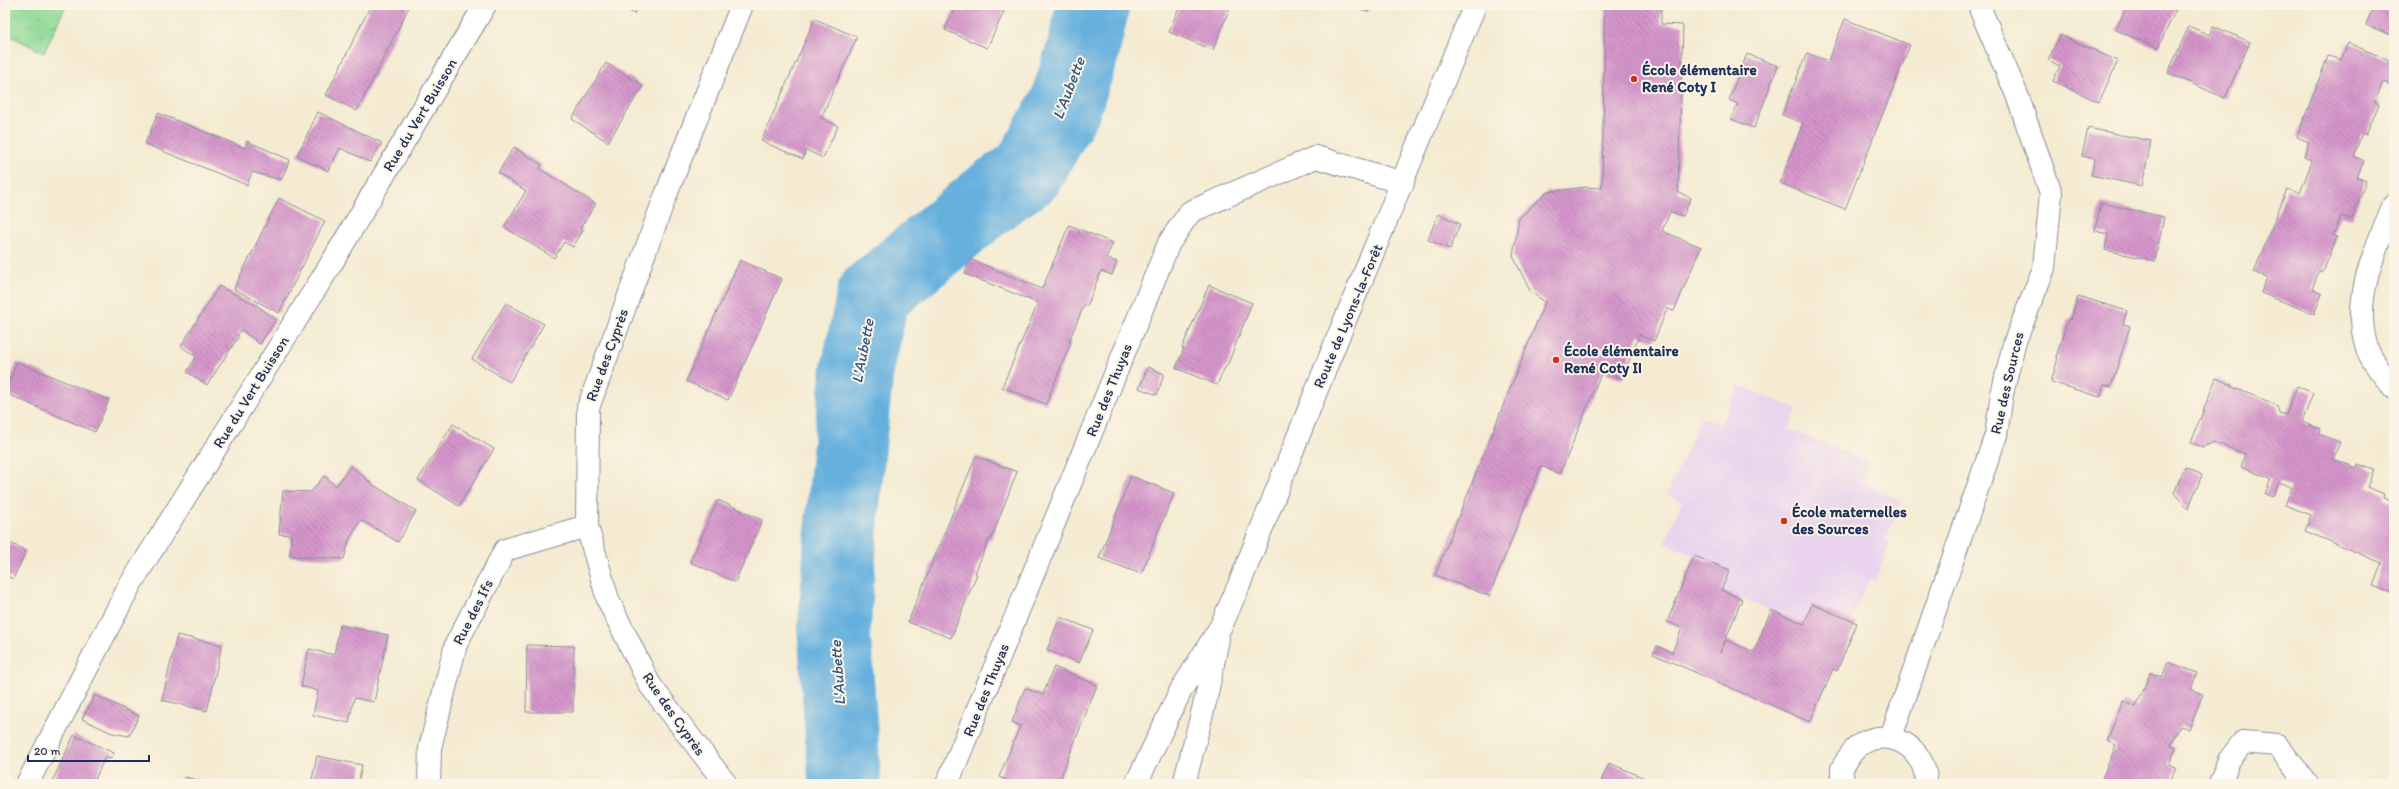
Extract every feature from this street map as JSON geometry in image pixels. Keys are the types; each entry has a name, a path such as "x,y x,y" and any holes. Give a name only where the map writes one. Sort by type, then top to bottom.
{"street":[{"name":"Rue du Vert Buisson","path":"27,784 130,585 331,264 485,5"},
{"name":"Rue des Cyprès","path":"726,784 650,685 608,600 587,526 588,408 665,197 742,5"},
{"name":"Route de Lyons-la-Forêt","path":"1136,784 1181,690 1221,626 1476,5"},
{"name":"Rue des Sources","path":"1891,737 1996,436 2002,394 2014,344 2044,268 2051,193 2017,95 1981,11 1980,5"},
{"name":"Rue des Thuyas","path":"947,784 1169,243 1190,212 1316,157 1404,183"},
{"path":"2394,204 2372,260 2361,310 2367,348 2394,388"},
{"name":"Rue des Ifs","path":"429,784 430,748 456,644 505,550 587,526"},
{"name":"Route de Lyons-la-Forêt","path":"1184,784 1206,698 1221,626"},
{"path":"1844,784 1842,768 1855,748 1872,738 1891,737 1901,740 1918,754 1926,772 1926,784"},
{"path":"2220,784 2229,760 2243,742 2277,745 2307,784"}],"shaded area":[{"name":"École maternelles des Sources","path":"1738,385 1797,409 1789,429 1870,463 1862,483 1902,500 1886,540 1891,542 1875,581 1869,580 1852,620 1812,605 1804,624 1721,590 1729,570 1664,543 1682,502 1667,495 1701,417 1721,424"}],"green space":[{"path":"5,5 66,5 44,53 5,33"}],"building":[{"path":"371,5 410,5 357,111 326,95"},
{"path":"620,5 640,5 634,14"},
{"path":"956,5 1007,5 987,48 945,30"},
{"path":"1180,5 1231,5 1213,50 1169,32"},
{"path":"1350,5 1372,5 1368,12"},
{"path":"1605,5 1661,5 1661,24 1683,25 1678,192 1691,198 1683,216 1670,212 1662,231 1701,247 1674,311 1667,309 1654,341 1639,335 1622,379 1602,371 1560,474 1541,466 1489,596 1435,575 1545,302 1530,291 1513,256 1519,218 1547,192 1586,187 1602,188"},
{"path":"2127,5 2178,5 2158,48 2116,30"},
{"path":"2374,5 2394,5 2394,36 2366,25"},
{"path":"815,19 857,37 821,118 838,126 823,158 806,150 803,159 761,141"},
{"path":"1845,19 1910,45 1845,209 1780,183 1803,123 1782,115 1807,53 1828,61"},
{"path":"2189,26 2209,35 2213,26 2250,42 2225,98 2168,73"},
{"path":"2060,35 2118,61 2099,102 2053,81 2060,66 2048,60"},
{"path":"2348,43 2394,62 2394,86 2383,82 2375,102 2379,104 2366,135 2362,133 2354,156 2364,161 2357,177 2366,181 2352,219 2341,216 2333,235 2337,237 2323,272 2319,271 2312,289 2322,294 2314,314 2261,293 2267,277 2254,272 2287,189 2300,193 2312,161 2304,157 2309,142 2297,137 2328,56 2341,60"},
{"path":"1747,54 1778,66 1754,128 1731,119 1738,104 1729,100"},
{"path":"606,63 643,86 608,142 572,119"},
{"path":"318,112 382,143 370,162 340,148 328,171 297,156"},
{"path":"158,113 245,148 247,141 290,160 281,180 252,172 247,185 145,144"},
{"path":"2088,128 2151,141 2142,186 2091,175 2095,159 2082,156"},
{"path":"514,147 542,165 540,169 596,204 580,228 583,230 573,247 564,242 554,258 504,227 526,191 498,173"},
{"path":"279,198 325,221 279,313 234,289"},
{"path":"2101,203 2164,217 2155,261 2105,250 2108,234 2095,231"},
{"path":"1438,214 1460,224 1450,249 1428,240"},
{"path":"1069,225 1113,243 1106,258 1117,262 1112,275 1101,271 1087,306 1084,305 1046,404 1002,387 1038,303 965,274 970,259 1042,289"},
{"path":"740,260 782,279 728,400 686,381"},
{"path":"1209,285 1252,303 1227,366 1225,367 1217,385 1176,368 1184,349 1182,348"},
{"path":"219,286 256,305 276,319 260,344 241,330 237,335 239,336 207,385 187,372 196,357 181,346"},
{"path":"2078,296 2127,311 2123,324 2130,326 2111,387 2104,385 2100,397 2051,382 2058,358 2056,357 2068,319 2071,320"},
{"path":"506,303 544,324 510,382 472,359"},
{"path":"17,362 109,400 95,432 5,393"},
{"path":"1148,367 1164,374 1157,395 1139,388"},
{"path":"2216,378 2232,385 2232,387 2277,405 2279,413 2286,415 2297,386 2313,393 2302,422 2320,429 2318,434 2340,442 2333,459 2357,468 2358,464 2374,470 2367,487 2384,494 2383,498 2394,502 2394,594 2373,586 2382,563 2305,531 2311,515 2285,505 2292,488 2279,482 2273,497 2265,494 2271,479 2241,467 2245,454 2214,442 2203,447 2191,443"},
{"path":"453,424 494,449 459,506 418,480"},
{"path":"976,456 1017,472 991,539 989,539 975,573 977,574 951,638 908,622"},
{"path":"351,466 375,486 416,511 398,542 361,520 349,540 344,559 290,556 291,535 279,534 283,491 311,492 324,476 336,486"},
{"path":"2185,467 2202,475 2188,509 2174,493"},
{"path":"1131,476 1174,493 1141,574 1099,558"},
{"path":"718,500 762,520 735,582 690,562"},
{"path":"10,543 26,551 13,579 5,575 5,553"},
{"path":"1694,556 1730,570 1721,590 1742,599 1720,653 1726,640 1754,652 1771,610 1804,624 1812,604 1857,623 1837,671 1833,669 1810,722 1653,654 1657,646 1672,653 1682,628 1667,622"},
{"path":"1060,617 1093,630 1079,663 1047,650"},
{"path":"340,625 388,635 374,702 354,698 349,723 313,715 318,691 301,686 309,649 334,655"},
{"path":"177,635 222,645 207,711 162,700"},
{"path":"527,645 574,646 573,712 526,712"},
{"path":"2168,662 2197,673 2191,689 2203,694 2189,729 2180,726 2171,746 2176,748 2169,764 2176,768 2169,784 2100,784 2116,745 2107,741 2123,701 2136,707 2150,673 2162,677"},
{"path":"1054,667 1097,685 1058,784 1015,784 999,777 1020,726 1012,722 1025,688 1043,695"},
{"path":"95,695 139,716 129,736 112,733 82,719"},
{"path":"74,735 114,753 111,759 105,757 93,784 51,784"},
{"path":"317,756 362,765 358,784 311,784"},
{"path":"1609,763 1659,784 1600,784"},
{"path":"184,777 208,783 208,784 182,784"}],"waterway":[{"name":"L'Aubette","path":"845,784 834,632 842,519 857,372 873,295 999,191 1027,173 1065,106 1083,50 1093,5"}],"place":[{"name":"École élémentaire René Coty I","path":"1634,79"},
{"name":"École élémentaire René Coty II","path":"1556,360"},
{"name":"École maternelles des Sources","path":"1784,521"}]}
